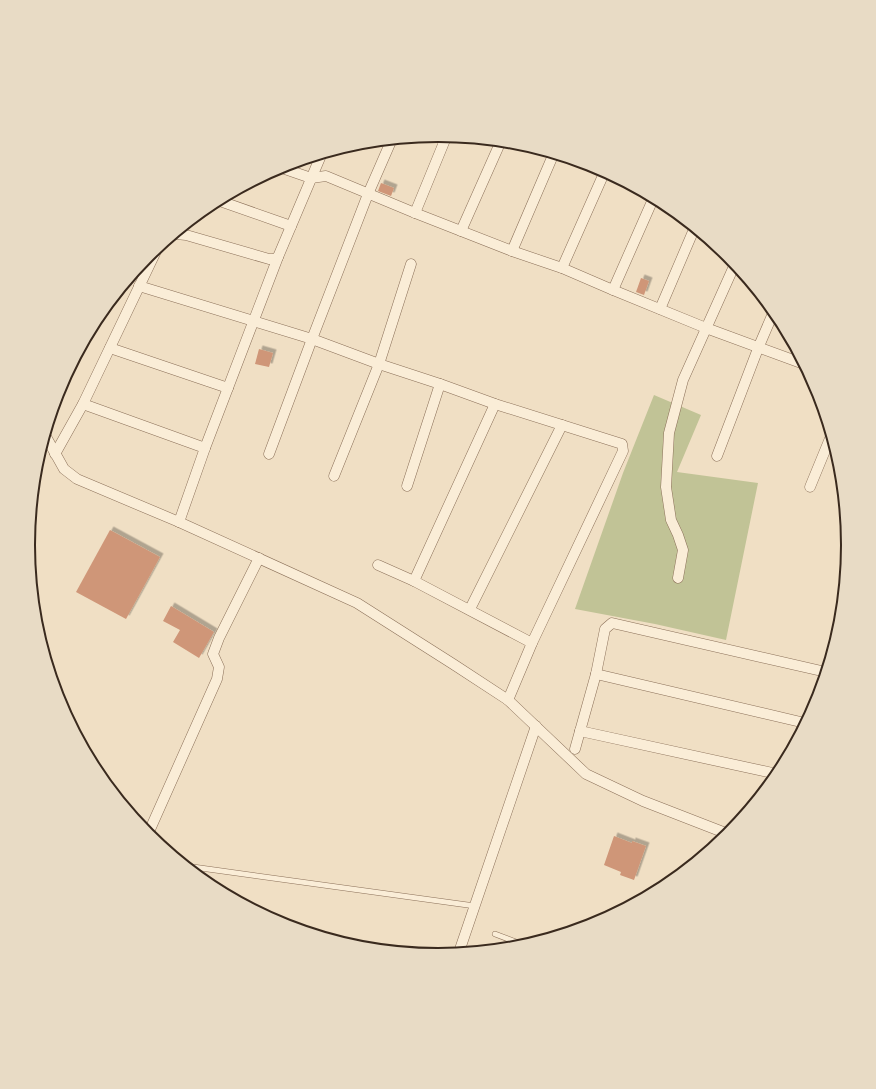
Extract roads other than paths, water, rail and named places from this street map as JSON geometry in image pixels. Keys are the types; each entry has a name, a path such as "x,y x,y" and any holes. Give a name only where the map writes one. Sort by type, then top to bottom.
{"street":[{"path":"414,213 444,142"},
{"path":"269,454 368,194 390,144"},
{"path":"461,231 499,146"},
{"path":"512,251 552,158"},
{"path":"179,522 253,321 319,160"},
{"path":"289,170 311,178 326,176 414,213 512,251 562,268 706,328 797,361"},
{"path":"562,268 602,176"},
{"path":"613,290 652,202"},
{"path":"224,203 291,226"},
{"path":"660,309 693,233"},
{"path":"181,235 269,259 276,259 278,257"},
{"path":"55,454 83,404 150,263"},
{"path":"334,476 379,364 411,264"},
{"path":"678,578 683,550 671,520 666,486 669,433 683,380 733,271"},
{"path":"139,286 312,339 495,404 622,444 623,451 532,643 508,700"},
{"path":"717,456 758,347 771,318"},
{"path":"110,348 228,388"},
{"path":"407,486 440,384"},
{"path":"83,404 205,448"},
{"path":"414,581 495,404"},
{"path":"470,609 562,425"},
{"path":"49,442 64,469 77,479 179,522 357,603 508,700 586,774 643,801 721,831"},
{"path":"810,487 828,445"},
{"path":"151,827 217,679 219,667 213,654 219,638 259,558"},
{"path":"378,565 470,609 532,643"},
{"path":"575,749 596,674 605,629 612,623 821,671"},
{"path":"596,674 800,722"},
{"path":"461,947 536,726"},
{"path":"580,731 770,772"}],"lane":[{"path":"200,869 475,906"},
{"path":"495,934 513,941"}]}
